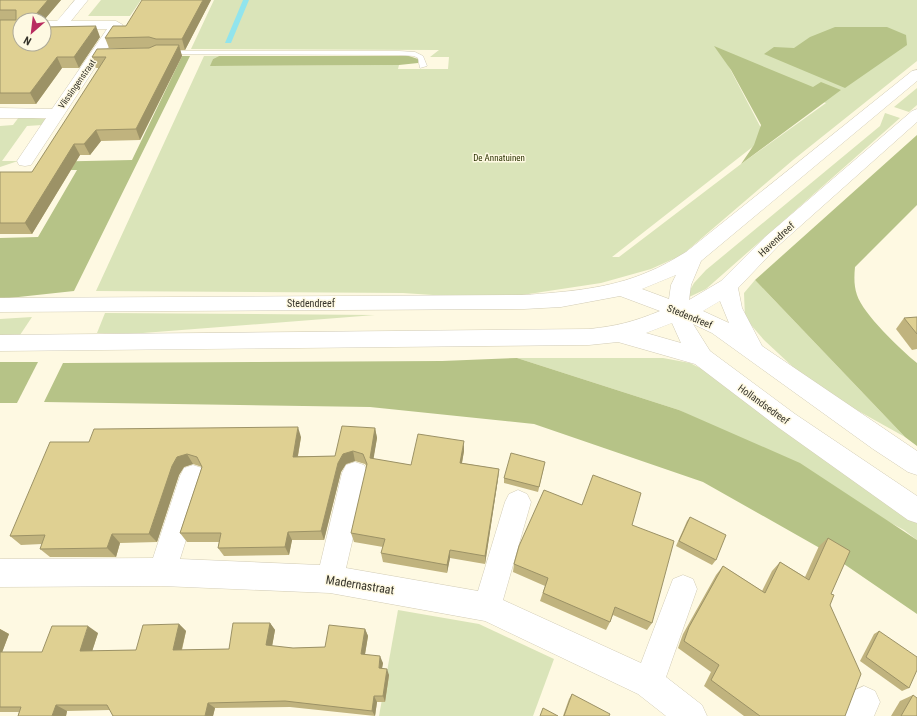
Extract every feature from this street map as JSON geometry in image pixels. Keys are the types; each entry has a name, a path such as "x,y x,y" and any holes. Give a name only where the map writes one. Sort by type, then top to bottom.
{"main road":[{"path":"61,25 82,0"},
{"name":"Vlissingenstraat","path":"25,161 55,114 98,54 116,25 52,25"},
{"name":"Vlissingenstraat","path":"98,54 113,54"},
{"path":"693,257 917,74"},
{"name":"Vlissingenstraat","path":"0,113 55,114"},
{"name":"Havendreef","path":"618,334 681,312 699,304 728,286 772,241 917,114"},
{"name":"Stedendreef","path":"0,304 524,302 561,300 621,289 655,277 693,257"},
{"name":"Hollandsedreef","path":"693,257 679,292 681,312 686,333 702,357 787,421 917,511"},
{"path":"728,286 732,308 755,351 882,442 917,464"},
{"name":"Stedendreef","path":"621,289 719,327 755,351"},
{"path":"8,343 590,337 618,334 702,357"},
{"path":"330,579 355,473"},
{"path":"162,572 193,476"},
{"path":"487,607 518,502"},
{"name":"Madernastraat","path":"0,573 162,572 330,579 487,607 649,683 691,716"},
{"path":"649,683 683,589"}],"lane":[{"path":"160,53 399,53 415,54 421,57 423,66"}],"green space":[{"path":"101,0 141,0 130,16 88,16"},
{"name":"De Annatuinen","path":"214,0 917,0 917,61 793,160 682,255 651,269 601,283 522,295 463,297 403,293 96,291 204,56 219,56 213,59 211,66 399,65 398,69 448,69 449,57 430,57 439,50 191,49","holes":["728,65 826,103 741,164 619,257 612,257 755,145 761,128"]},
{"path":"835,27 887,27 906,35 907,45 845,88 764,54 774,47 794,48 810,37"},
{"path":"714,46 813,87 821,82 841,90 741,164 754,145 761,125 731,70"},
{"path":"182,56 190,56 74,291 0,299 0,238 38,237 77,170 34,170 39,162 132,160"},
{"path":"219,56 409,56 418,59 418,63 399,65 210,66 213,59"},
{"path":"917,88 917,105 909,112 894,107"},
{"path":"885,113 900,118 706,289 685,299 694,283 706,270 880,126"},
{"path":"19,117 46,119 42,125 27,126 2,161 18,161 0,167 0,126 13,125"},
{"path":"917,135 917,205 855,267 854,278 857,295 867,312 893,341 917,363 917,446 905,437 755,280"},
{"path":"755,280 905,437 837,399 793,367 764,340 745,318 744,293"},
{"path":"105,313 375,315 130,334 97,333"},
{"path":"32,317 20,335 0,335 0,319"},
{"path":"517,358 663,358 690,363 710,373 917,518 917,540 904,530 679,410"},
{"path":"517,358 679,410 800,463 917,540 917,614 825,551 703,482 534,424 370,407 44,402 63,363 442,361"},
{"path":"0,362 38,362 17,403 0,403"},
{"path":"398,610 479,624 554,659 533,716 379,716"}],"water":[{"path":"243,0 249,0 231,43 225,43"}],"building":[{"path":"0,0 48,0 38,12 0,10"},
{"path":"142,0 203,0 182,39 156,39 149,37 105,38 113,26 126,26"},
{"path":"0,20 12,20 12,52 52,52 52,27 96,26 74,57 57,57 30,93 0,93"},
{"path":"156,45 179,45 136,129 96,130 84,144 74,144 25,223 0,223 0,172 32,172 106,57 92,57 97,49 149,48"},
{"path":"917,317 917,334 904,318"},
{"path":"342,426 375,428 370,458 411,465 418,434 464,441 460,463 499,469 485,556 450,550 447,565 381,553 385,539 351,533 367,464 363,454 353,451 343,454 338,463 321,531 288,532 285,547 218,548 221,533 180,533 202,467 197,457 187,454 177,457 172,466 149,534 112,534 107,548 40,549 45,535 10,536 50,442 89,442 94,429 298,427 293,457 335,456"},
{"path":"511,453 545,462 539,487 504,478"},
{"path":"593,475 641,493 632,525 674,541 652,623 615,607 610,622 543,593 548,578 514,564 519,546 544,490 582,505"},
{"path":"690,517 726,535 716,560 679,541"},
{"path":"828,538 850,551 831,594 834,595 830,605 861,674 845,716 760,716 711,680 719,665 684,641 689,627 723,566 765,593 780,562 809,580"},
{"path":"233,623 270,623 266,645 293,648 325,647 329,625 365,629 361,654 380,656 379,668 387,669 383,696 374,696 372,711 285,701 208,703 205,716 113,716 107,705 56,705 52,716 18,716 21,707 0,707 0,652 42,652 52,626 88,626 80,651 136,650 143,625 179,624 173,650 229,649"},
{"path":"879,631 917,657 917,670 909,688 866,657"},
{"path":"572,694 610,714 609,716 564,716"},
{"path":"913,695 917,698 917,716 901,716"},
{"path":"543,708 558,716 540,716"}]}
